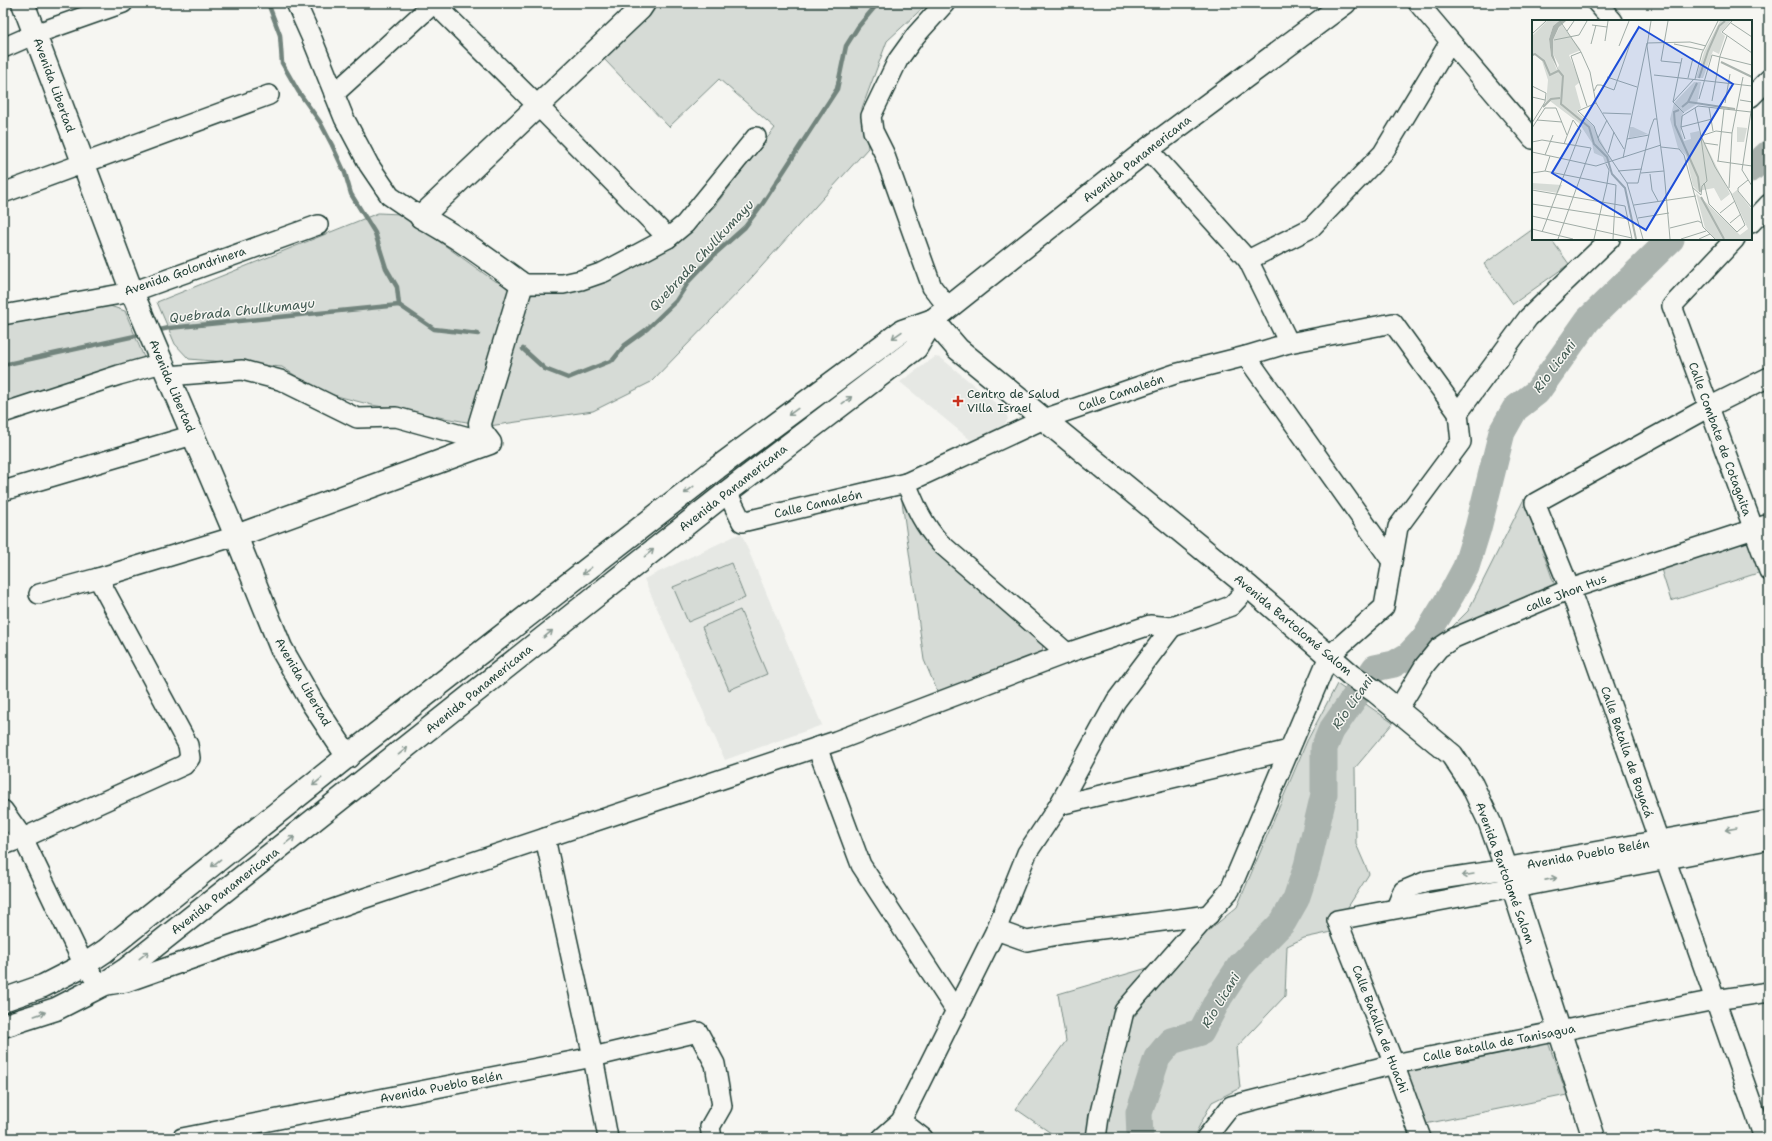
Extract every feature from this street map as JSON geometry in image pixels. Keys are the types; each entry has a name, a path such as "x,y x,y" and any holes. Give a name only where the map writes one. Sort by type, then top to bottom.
{"main road":[{"name":"Avenida Libertad","path":"22,3 35,34 82,163 136,300 236,536 281,648 313,704 351,755 372,775"},
{"name":"Avenida Panamericana","path":"3,1000 43,986 84,965 105,951 351,755 717,468 902,331 941,313 1148,149 1345,3"},
{"path":"236,536 490,443 481,431 480,423 522,284 468,245 421,217 538,106 641,4"},
{"name":"Avenida Panamericana","path":"3,1026 56,1008 101,986 125,970 726,492 916,348 941,313"},
{"name":"Avenida Bartolomé Salom","path":"941,313 958,349 1249,587 1351,675 1376,692 1397,711 1452,755 1472,785 1490,823 1510,878 1594,1138"},
{"name":"Avenida Pueblo Belén","path":"1510,878 1661,850 1769,822"},
{"name":"Avenida Pueblo Belén","path":"1661,850 1769,838"}],"street":[{"path":"3,48 35,34 123,3"},
{"path":"296,3 344,118 369,165 390,196 421,217"},
{"path":"334,94 434,3 668,238"},
{"path":"941,313 884,153 873,131 871,116 898,60 916,35 945,3"},
{"path":"1418,3 1532,138"},
{"path":"1597,3 1611,20"},
{"path":"1248,260 1311,228 1383,153 1450,42"},
{"path":"1752,96 1769,79"},
{"path":"3,193 269,95"},
{"path":"522,284 563,284 581,280 604,272 668,238 685,224 756,137"},
{"path":"1148,149 1248,260 1289,343"},
{"path":"1752,222 1768,208"},
{"name":"Avenida Golondrinera","path":"3,316 136,300 318,226"},
{"path":"1096,1138 1099,1117 1124,1011 1230,890 1329,656 1384,607 1391,560 1398,527 1461,442 1458,413 1528,318 1609,240"},
{"name":"Calle Combate de Cotagaita","path":"1734,240 1672,306 1709,407 1761,526 1769,571"},
{"name":"Calle Camaleón","path":"726,492 742,522 906,483 1044,419 1175,374 1246,356 1289,343 1393,323 1458,413"},
{"path":"1246,356 1391,560"},
{"path":"3,413 162,362 242,370 280,380 357,418 396,417 490,443"},
{"path":"1709,407 1769,377"},
{"name":"Calle Batalla de Boyacá","path":"1709,407 1535,503 1570,589 1764,1138"},
{"path":"3,491 193,435"},
{"path":"906,483 918,513 928,529 940,543 1067,653"},
{"name":"calle Jhon Hus","path":"1397,711 1425,665 1439,648 1454,638 1570,589 1761,526"},
{"path":"40,594 236,536"},
{"path":"3,845 23,838 184,765 190,758 188,745 98,578"},
{"path":"3,810 23,838 84,965 101,986 126,982 348,904 817,747 976,689 1067,653 1150,625 1172,627 1231,606 1249,587"},
{"path":"882,1138 901,1121 996,930 1027,853 1059,805 1116,701 1172,627"},
{"path":"817,747 861,864 956,1011"},
{"path":"1059,805 1289,750"},
{"path":"545,838 608,1138"},
{"name":"Avenida Pueblo Belén","path":"1337,920 1396,908 1403,891 1427,881 1510,878"},
{"path":"996,930 1027,941 1063,934 1209,915"},
{"name":"Calle Batalla de Huachi","path":"1337,920 1394,1064 1421,1138"},
{"name":"Calle Batalla de Tanisagua","path":"1206,1138 1231,1106 1394,1064 1715,1000 1769,992"},
{"name":"Avenida Pueblo Belén","path":"182,1138 592,1057 698,1032 715,1064 722,1106 710,1127 712,1138"},
{"path":"901,1121 922,1138"}],"shaded area":[{"path":"654,3 928,3 887,41 862,108 868,148 744,286 651,382 593,411 489,426 372,405 321,392 282,367 189,359 175,344 157,302 378,213 401,214 493,280 529,295 550,294 595,284 675,243 714,207 775,128 719,79 669,127 604,59 642,19"},
{"path":"1532,230 1532,240 1552,240 1569,264 1513,304 1484,264"},
{"path":"110,306 125,311 145,360 3,403 3,325"},
{"name":"Centro de Salud Villa Israel","path":"935,357 941,358 1005,411 1008,419 1000,431 973,442 900,382"},
{"path":"901,494 1043,645 1042,652 938,693 924,660"},
{"path":"1524,499 1555,586 1444,635 1468,611"},
{"path":"741,533 822,725 725,760 644,579"},
{"path":"1750,537 1761,572 1671,601 1660,566"},
{"path":"731,563 745,598 688,622 673,587"},
{"path":"740,610 767,674 729,690 702,627"},
{"path":"1337,684 1393,723 1355,768 1356,844 1369,874 1332,932 1304,938 1287,946 1285,996 1236,1048 1240,1088 1212,1102 1193,1138 1103,1138 1130,1022 1190,946 1237,907 1307,741"},
{"path":"1151,967 1115,1007 1088,1138 1058,1138 1016,1109 1066,1041 1058,994"},
{"path":"1548,1042 1567,1095 1425,1124 1406,1069"}],"waterway":[{"path":"268,3 280,35 282,63 298,91 320,122 345,173 351,194 375,233 386,268 397,287 399,305"},
{"name":"Quebrada Chullkumayu","path":"523,349 545,369 568,378 613,360 625,345 647,329 676,301 689,281 717,252 745,227 763,203 837,89 846,46 858,27 878,3"},
{"name":"Río Licani","path":"1752,168 1769,153"},
{"name":"Río Licani","path":"1140,1138 1139,1113 1157,1058 1171,1041 1201,1032 1220,996 1240,966 1283,922 1296,899 1307,866 1324,794 1324,748 1331,731 1375,668 1394,664 1409,655 1424,639 1451,595 1466,567 1478,528 1502,432 1515,409 1537,392 1588,320 1670,240"},
{"name":"Quebrada Chullkumayu","path":"155,331 169,328 399,305 434,329 478,334"},
{"name":"Quebrada Chullkumayu","path":"3,365 144,334"}],"place":[{"name":"Centro de Salud Villa Israel","path":"958,401"}]}
